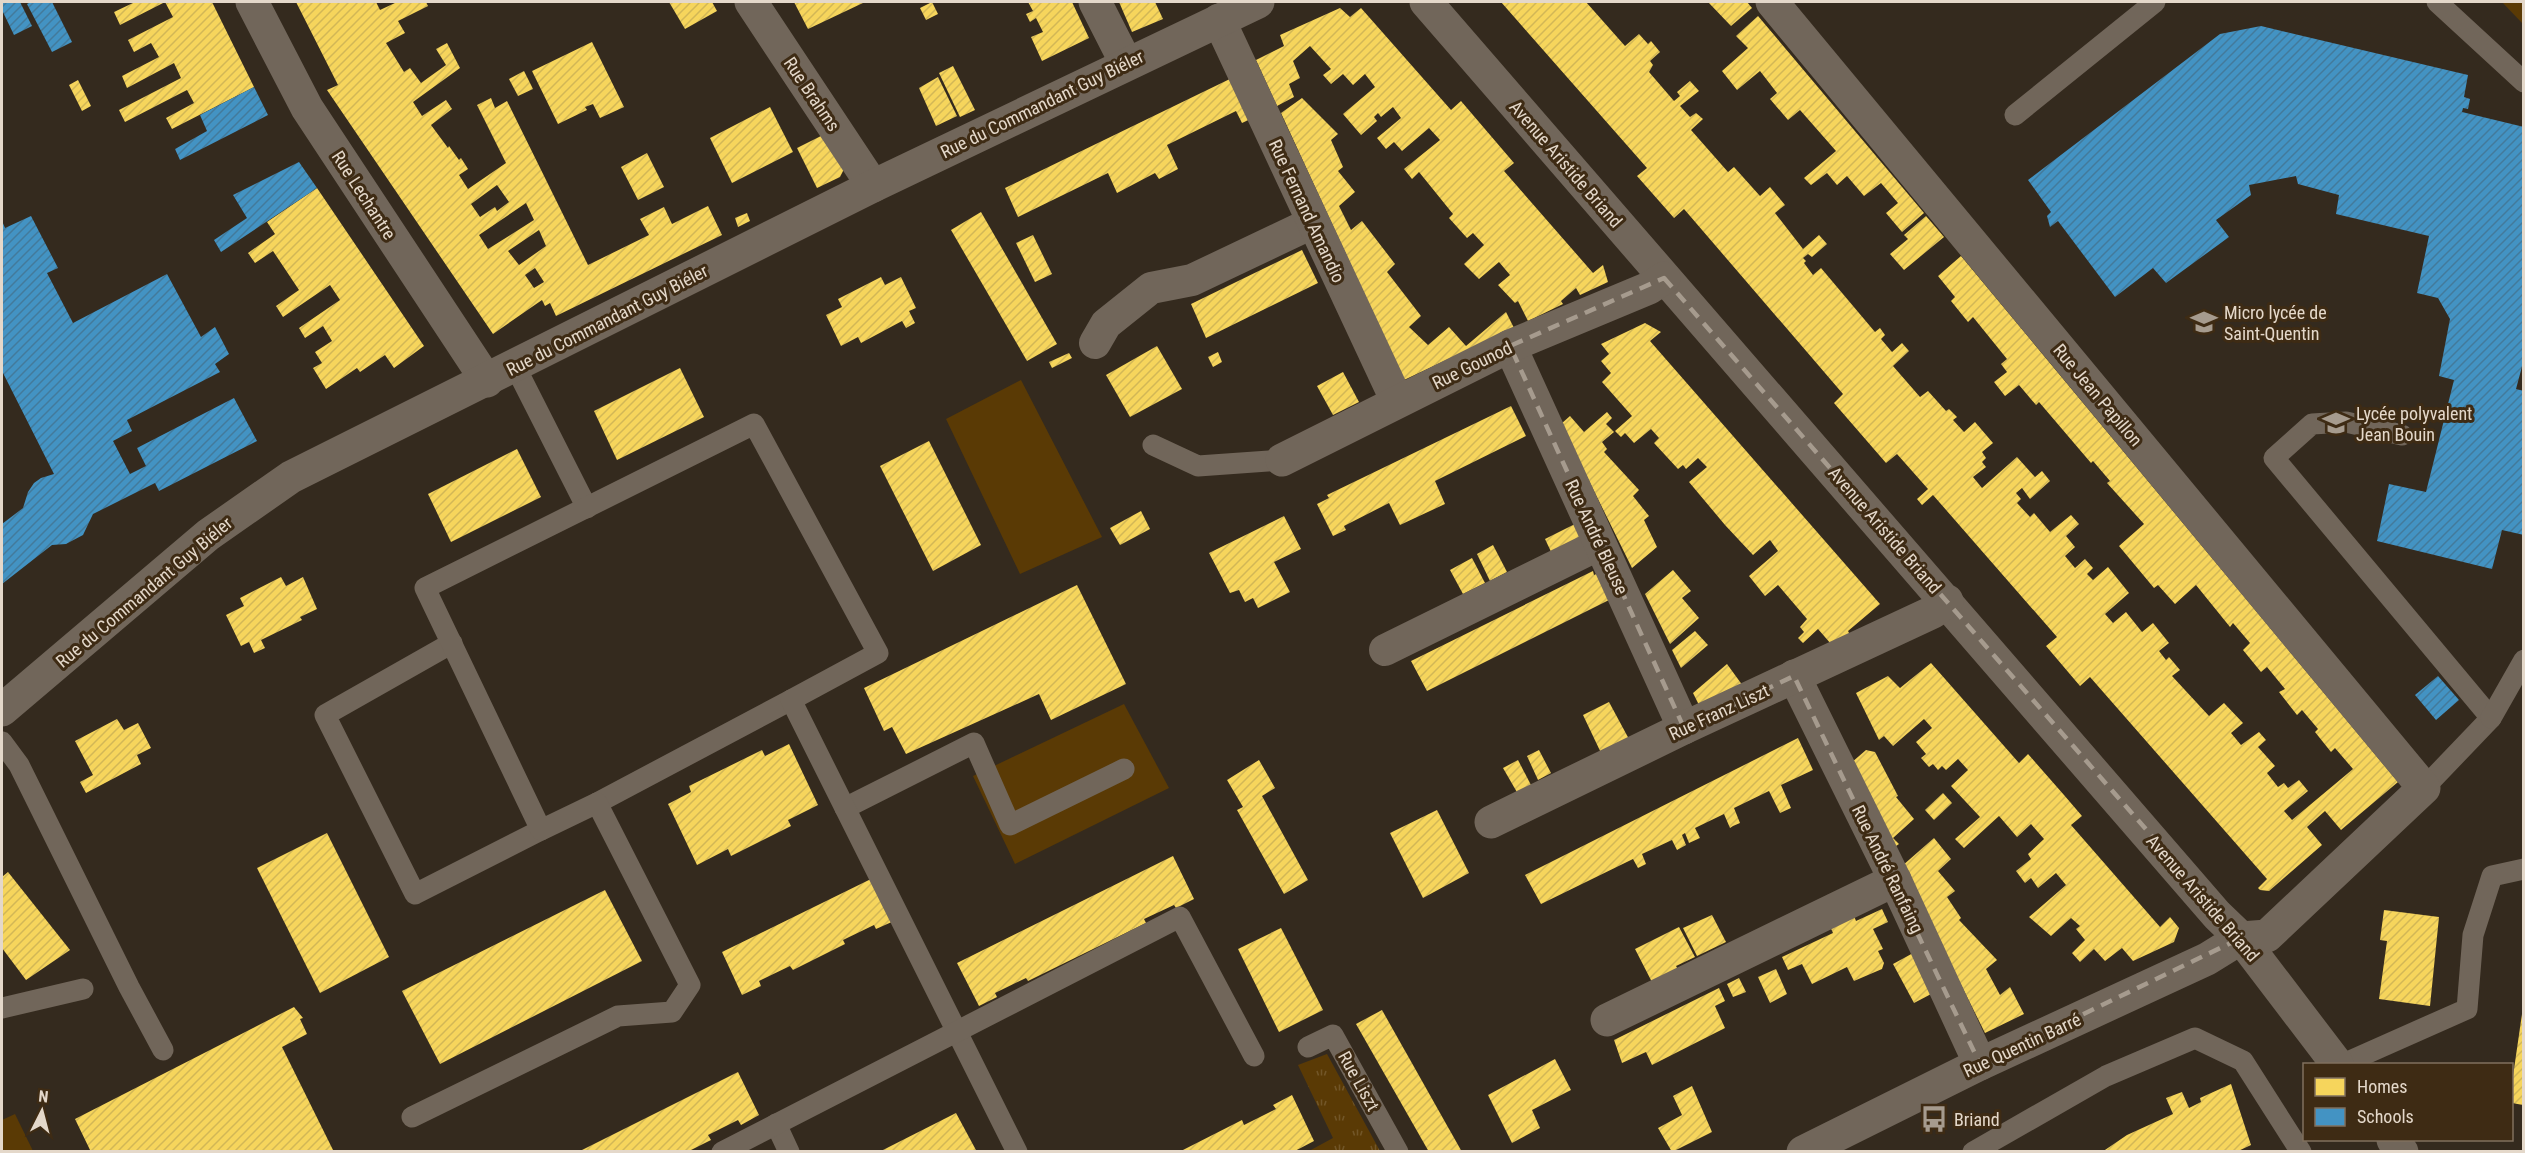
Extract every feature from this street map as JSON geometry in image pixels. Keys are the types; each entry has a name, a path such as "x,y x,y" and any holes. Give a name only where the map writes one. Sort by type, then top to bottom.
{"street":[{"name":"Rue Lechantre","path":"252,2 307,108 501,373"},
{"name":"Rue Brahms","path":"754,2 873,186"},
{"path":"1095,2 1126,63"},
{"name":"Rue du Commandant Guy Biéler","path":"2,710 208,535 291,477 873,186 1126,63 1258,2"},
{"name":"Avenue Aristide Briand","path":"1426,2 2217,915 2241,938 2335,1063"},
{"name":"Rue Jean Papillon","path":"1772,2 2424,788"},
{"name":"Rue Fernand Amandio","path":"1219,20 1397,401"},
{"path":"1095,344 1106,324 1151,288 1192,280 1312,223"},
{"name":"Rue Gounod","path":"1282,460 1510,346 1649,288 1664,278"},
{"name":"Rue André Bleuse","path":"1510,346 1684,728"},
{"path":"1385,650 1600,544"},
{"name":"Rue Franz Liszt","path":"1491,822 1684,728 1933,612 1947,601"},
{"name":"Rue André Ranfaing","path":"1794,676 1895,880 1980,1064"},
{"path":"2241,938 2267,936 2424,788"},
{"path":"1607,1020 1895,880"},
{"name":"Rue Quentin Barré","path":"1803,1152 1980,1064 2207,959 2241,938"}],"lane":[{"path":"2015,116 2155,2"},
{"path":"2437,2 2523,82"},
{"path":"501,373 587,508"},
{"path":"2402,435 2346,422 2312,424 2274,458 2491,718"},
{"path":"452,643 325,715 415,894 597,804 878,653 754,424 425,588 452,643 541,830"},
{"path":"1153,445 1198,466 1282,460"},
{"path":"2424,788 2491,718 2523,660"},
{"path":"791,700 1017,1152"},
{"path":"2,742 19,765 124,977 163,1050"},
{"path":"845,808 974,743 1010,825 1124,769"},
{"path":"412,1117 618,1016 672,1012 690,985 597,804"},
{"path":"2347,1063 2467,1009 2473,935 2492,876 2523,869"},
{"path":"722,1152 1180,917 1254,1056"},
{"path":"2,1008 83,989"},
{"name":"Rue Liszt","path":"1308,1047 1333,1035 1398,1152"},
{"path":"1973,1152 2106,1076 2195,1038 2243,1061 2301,1152"},
{"path":"776,1124 789,1152"}],"highlighted area":[{"path":"1664,278 2241,938 1980,1064 1794,676 1684,728 1510,346"}],"green space":[{"path":"2502,2 2523,2 2523,24"},
{"path":"1021,380 1102,537 1020,574 946,419"},
{"path":"1124,704 1169,788 1015,864 973,776"},
{"path":"1327,1054 1380,1151 1309,1151 1333,1138 1298,1065"},
{"path":"15,1114 33,1151 2,1151 2,1120"}],"building: Homes":[{"path":"135,2 165,2 120,25 114,12"},
{"path":"165,2 212,2 254,87 172,129 166,118 194,103 187,90 125,122 119,110 181,78 174,63 127,88 122,76 159,57 151,43 134,52 128,40 173,17"},
{"path":"296,2 376,2 380,10 397,2 426,2 428,6 398,21 405,33 386,43 404,72 410,68 421,83 446,65 436,49 447,43 460,68 413,102 422,116 446,100 452,109 431,125 468,169 459,175 468,189 506,163 477,105 491,98 495,108 507,101 588,265 649,235 640,219 664,207 672,224 708,206 722,235 556,316 550,303 545,306 542,300 493,334 327,90 338,85","holes":["497,185 509,202 497,211 495,207 480,217 471,204","526,203 534,220 488,249 479,235","539,230 546,246 519,265 508,251","535,268 544,282 534,288 525,275"]},
{"path":"669,2 712,2 717,11 685,29"},
{"path":"794,2 865,2 808,29"},
{"path":"932,2 938,14 926,20 920,8"},
{"path":"1028,2 1072,2 1089,38 1042,61 1031,37 1043,32 1036,18 1030,22 1026,14 1033,11"},
{"path":"1119,2 1155,2 1163,19 1132,32"},
{"path":"1501,2 1586,2 1625,46 1639,34 1648,44 1651,41 1660,52 1650,61 1653,65 1649,72 1674,101 1680,96 1677,92 1690,81 1699,91 1680,106 1690,117 1696,113 1703,119 1691,130 1728,172 1734,167 1760,196 1770,187 1785,205 1775,213 1803,249 1819,235 1827,244 1812,257 1808,254 1803,258 1806,261 1804,263 1813,275 1821,268 1875,332 1880,328 1885,335 1881,339 1892,352 1902,343 1909,351 1893,366 1920,397 1928,391 1946,411 1949,409 1957,417 1953,420 1964,432 1975,422 1993,443 1982,452 1986,458 1982,462 1986,467 1973,477 1982,488 2017,457 2035,477 2042,471 2050,481 2030,499 2022,488 2016,493 2021,499 2017,503 2030,517 2034,513 2050,532 2071,515 2079,524 2066,536 2075,547 2065,556 2075,568 2085,559 2093,568 2087,574 2093,580 2108,567 2129,593 2105,614 2113,623 2126,612 2142,632 2153,623 2169,643 2159,651 2166,660 2169,657 2180,670 2172,676 2209,716 2224,703 2243,723 2231,733 2241,745 2259,732 2266,740 2258,747 2275,766 2267,773 2278,787 2284,783 2288,788 2299,780 2308,791 2284,811 2292,820 2353,769 2335,748 2331,752 2315,732 2318,729 2302,710 2297,715 2279,692 2285,689 2267,667 2261,672 2243,650 2250,643 2233,623 2230,627 2196,585 2175,604 2158,585 2154,588 2119,546 2144,524 2107,483 2110,481 2093,461 2091,463 2039,402 2036,405 2019,385 2005,396 1994,382 2007,372 2001,364 2007,359 1973,317 1968,322 1951,301 1955,297 1938,276 1961,256 2398,782 2341,830 2325,811 2307,827 2322,845 2269,891 2260,890 2258,888 2267,879 2090,677 2080,686 2046,646 2057,637 1933,495 1922,505 1917,499 1928,489 1897,454 1886,463 1834,403 1843,394 1684,209 1674,218 1637,176 1647,168"},
{"path":"1708,2 1747,2 1752,8 1731,26"},
{"path":"1340,8 1350,17 1361,8 1451,110 1461,101 1514,163 1504,171 1593,273 1603,265 1608,282 1580,295 1576,288 1561,301 1563,304 1528,321 1518,301 1515,303 1498,285 1510,275 1499,262 1479,279 1464,264 1484,245 1473,233 1467,238 1449,218 1453,214 1419,172 1412,179 1404,169 1440,140 1429,128 1402,151 1394,142 1386,149 1377,138 1401,118 1393,107 1381,117 1378,113 1374,117 1377,121 1361,135 1343,114 1375,87 1365,74 1353,85 1343,74 1331,84 1323,75 1331,69 1310,46 1293,61 1300,78 1289,84 1294,97 1277,106 1256,60 1284,46 1280,35"},
{"path":"1758,16 1924,213 1902,232 1886,213 1898,203 1881,183 1864,196 1847,176 1837,185 1827,173 1811,185 1804,178 1836,151 1800,110 1788,120 1770,99 1777,93 1760,71 1737,90 1722,71 1748,48 1736,36"},
{"path":"592,42 624,107 600,118 593,104 585,107 587,110 558,124 532,71"},
{"path":"953,66 975,110 960,117 939,73"},
{"path":"524,71 533,89 518,96 509,79"},
{"path":"1236,76 1255,117 1242,123 1236,111 1167,145 1178,169 1159,179 1155,173 1117,193 1108,173 1018,217 1005,188"},
{"path":"938,77 957,116 936,126 919,88"},
{"path":"78,80 91,106 82,111 69,85"},
{"path":"1302,98 1338,134 1331,140 1343,167 1338,171 1355,192 1339,206 1351,230 1362,221 1395,264 1387,272 1421,316 1409,327 1428,345 1449,327 1466,346 1506,312 1514,328 1404,380 1281,113"},
{"path":"770,107 793,152 732,183 710,138"},
{"path":"823,135 845,167 840,177 817,188 797,148"},
{"path":"647,153 664,187 638,200 621,167"},
{"path":"317,188 424,346 394,368 385,355 360,372 357,368 326,389 313,368 322,363 315,352 332,341 323,326 305,338 299,328 340,300 330,285 283,317 276,306 299,290 273,251 255,263 248,253 275,234 267,222"},
{"path":"981,212 1057,344 1027,361 951,230"},
{"path":"747,213 750,221 738,227 735,218"},
{"path":"1926,216 1944,237 1904,270 1890,254 1908,239 1904,235"},
{"path":"1033,235 1052,274 1035,282 1016,243"},
{"path":"1302,250 1318,283 1206,338 1191,304"},
{"path":"881,277 885,285 901,277 916,308 909,311 915,323 906,328 902,321 861,343 858,337 841,346 826,315 842,307 838,299"},
{"path":"1645,323 1661,332 1650,341 1880,604 1848,631 1850,635 1831,644 1818,629 1803,643 1798,638 1804,632 1800,627 1807,619 1778,585 1765,596 1749,576 1778,551 1770,540 1753,555 1689,482 1707,467 1698,458 1686,469 1683,465 1678,469 1654,443 1659,438 1651,429 1634,443 1625,433 1621,437 1615,431 1632,416 1602,382 1611,373 1601,361 1609,354 1601,344"},
{"path":"1157,346 1182,389 1130,417 1106,375"},
{"path":"1218,352 1222,362 1213,367 1208,357"},
{"path":"1069,353 1072,358 1052,368 1049,362"},
{"path":"680,368 704,417 617,460 594,411"},
{"path":"1343,372 1359,402 1333,415 1317,386"},
{"path":"1511,406 1526,436 1435,481 1445,504 1400,525 1389,503 1344,526 1346,530 1333,536 1317,504 1329,498 1327,495"},
{"path":"1607,412 1612,418 1606,424 1614,432 1602,442 1607,449 1604,452 1639,490 1633,496 1649,516 1644,520 1657,547 1632,568 1561,424 1570,416 1584,432"},
{"path":"929,441 981,545 933,571 880,466"},
{"path":"517,449 541,497 451,542 428,494"},
{"path":"1141,511 1150,529 1120,545 1110,528"},
{"path":"1284,516 1301,549 1274,562 1290,592 1258,608 1253,598 1245,602 1239,590 1230,593 1209,553"},
{"path":"1575,524 1584,543 1554,558 1545,539"},
{"path":"1493,545 1507,572 1490,581 1477,554"},
{"path":"1472,558 1485,583 1463,594 1450,570"},
{"path":"1607,569 1619,595 1427,691 1411,661 1593,571 1594,575"},
{"path":"1673,570 1691,591 1682,598 1699,618 1670,644 1645,594"},
{"path":"281,577 286,586 303,577 317,609 300,617 302,620 261,640 265,648 254,653 249,642 241,646 226,615 244,606 240,598"},
{"path":"1077,585 1126,684 1051,720 1039,694 906,754 892,727 884,731 864,688"},
{"path":"1695,631 1708,645 1681,668 1672,650"},
{"path":"1931,663 2019,763 2028,754 2064,795 2082,816 2071,825 2160,927 2170,917 2179,928 2174,942 2133,961 2122,948 2105,961 2094,949 2080,962 2072,953 2085,940 2076,929 2080,926 2071,918 2051,936 2029,917 2066,885 2056,873 2038,888 2031,878 2025,883 2016,871 2031,859 2028,854 2044,839 2031,824 2017,837 1999,816 1964,848 1955,839 1980,817 1951,786 1968,770 1958,759 1946,770 1942,766 1938,770 1933,764 1929,767 1921,758 1926,754 1916,742 1932,728 1924,719 1893,746 1884,736 1879,740 1856,693 1888,676 1900,688"},
{"path":"1727,664 1743,686 1700,707 1693,693"},
{"path":"1609,702 1630,741 1602,755 1583,715"},
{"path":"117,719 124,730 138,723 151,748 137,755 141,764 86,793 80,782 93,775 75,741"},
{"path":"1798,738 1813,770 1781,785 1791,808 1780,813 1769,791 1734,808 1740,823 1730,828 1724,814 1695,828 1700,838 1689,843 1685,833 1682,835 1686,845 1677,850 1672,840 1642,854 1646,864 1638,868 1633,859 1541,904 1525,875"},
{"path":"789,744 818,805 788,820 791,826 731,856 728,849 697,865 668,804 691,792 689,786 762,750 765,756"},
{"path":"1539,750 1551,773 1538,780 1527,756"},
{"path":"1866,750 1875,752 1898,796 1896,797 1914,819 1893,838 1899,844 1893,848 1851,763"},
{"path":"1259,760 1275,788 1262,796 1308,880 1284,894 1237,810 1243,807 1227,780"},
{"path":"1518,760 1532,787 1518,794 1503,768"},
{"path":"1943,793 1952,803 1934,820 1925,810"},
{"path":"1437,810 1469,873 1423,898 1390,833"},
{"path":"327,833 389,957 320,993 257,868"},
{"path":"1934,838 1951,859 1938,871 1955,891 1947,897 1961,918 1959,920 1997,960 1986,969 2000,995 2010,987 2024,1014 1985,1033 1902,866"},
{"path":"1173,856 1194,899 1176,908 1174,905 1144,919 1146,923 1028,981 1026,978 995,993 997,997 979,1006 957,963"},
{"path":"8,872 70,950 26,980 2,948 2,877"},
{"path":"873,878 894,921 876,929 874,925 843,940 845,944 793,970 790,966 759,981 761,986 742,995 722,952"},
{"path":"605,890 642,961 440,1064 402,991"},
{"path":"1882,909 1888,922 1873,929 1883,949 1878,951 1884,963 1882,969 1854,981 1847,967 1812,984 1802,964 1788,970 1782,957 1833,933 1828,922 1852,911 1856,921"},
{"path":"2384,910 2439,917 2430,1006 2379,999 2387,941 2380,940"},
{"path":"1712,915 1726,942 1697,956 1683,928"},
{"path":"1679,927 1695,957 1676,966 1681,975 1655,988 1635,949"},
{"path":"1281,928 1323,1010 1279,1032 1238,949"},
{"path":"1915,952 1935,992 1914,1003 1893,964"},
{"path":"1776,969 1787,994 1770,1003 1758,977"},
{"path":"1739,978 1746,992 1733,997 1727,984"},
{"path":"1719,988 1725,1001 1715,1006 1725,1028 1652,1065 1646,1052 1622,1063 1614,1040"},
{"path":"294,1007 303,1018 300,1019 307,1034 282,1047 334,1152 91,1152 75,1119"},
{"path":"1382,1010 1462,1152 1429,1152 1356,1024"},
{"path":"2523,1014 2523,1105 2513,1103 2513,1076"},
{"path":"1555,1059 1571,1090 1532,1110 1540,1128 1512,1143 1488,1095"},
{"path":"738,1072 759,1115 741,1125 738,1120 708,1135 711,1140 687,1152 578,1152"},
{"path":"2231,1084 2251,1145 2236,1152 2102,1152 2127,1135 2173,1114 2166,1098 2182,1092 2189,1108 2201,1102 2200,1098"},
{"path":"1692,1086 1712,1132 1672,1152 1658,1128 1682,1115 1673,1096"},
{"path":"1292,1095 1314,1141 1293,1152 1179,1152 1242,1120 1244,1125 1276,1109 1273,1105"},
{"path":"956,1113 977,1152 879,1152"}],"building: Schools":[{"path":"2,2 20,2 32,26 14,35 2,10"},
{"path":"52,2 72,42 52,52 27,4"},
{"path":"2261,26 2468,75 2464,97 2470,99 2468,109 2463,108 2462,112 2524,127 2524,359 2516,389 2524,391 2524,535 2502,530 2492,569 2377,541 2389,484 2426,492 2454,380 2439,376 2450,319 2438,298 2417,293 2429,236 2336,214 2339,195 2298,184 2296,176 2249,185 2251,195 2216,220 2229,237 2166,283 2153,268 2115,297 2058,221 2050,227 2047,216 2051,212 2028,180 2220,34"},
{"path":"254,87 268,115 180,160 175,149 207,131 200,115"},
{"path":"299,162 317,188 221,252 214,240 247,218 233,195"},
{"path":"31,216 58,268 47,273 73,323 167,274 201,337 215,327 229,354 215,364 220,372 127,420 132,431 113,441 130,474 146,466 137,448 234,398 257,441 159,491 155,483 93,514 83,535 66,544 52,545 2,584 2,524 23,508 28,492 34,483 54,474 2,371 2,221 5,228"},
{"path":"2438,676 2459,700 2436,720 2415,695"}],"place":[{"name":"Micro lycée de Saint-Quentin","path":"2204,322"},
{"name":"Lycée polyvalent Jean Bouin","path":"2336,423"},
{"name":"Briand","path":"1934,1119"}]}
